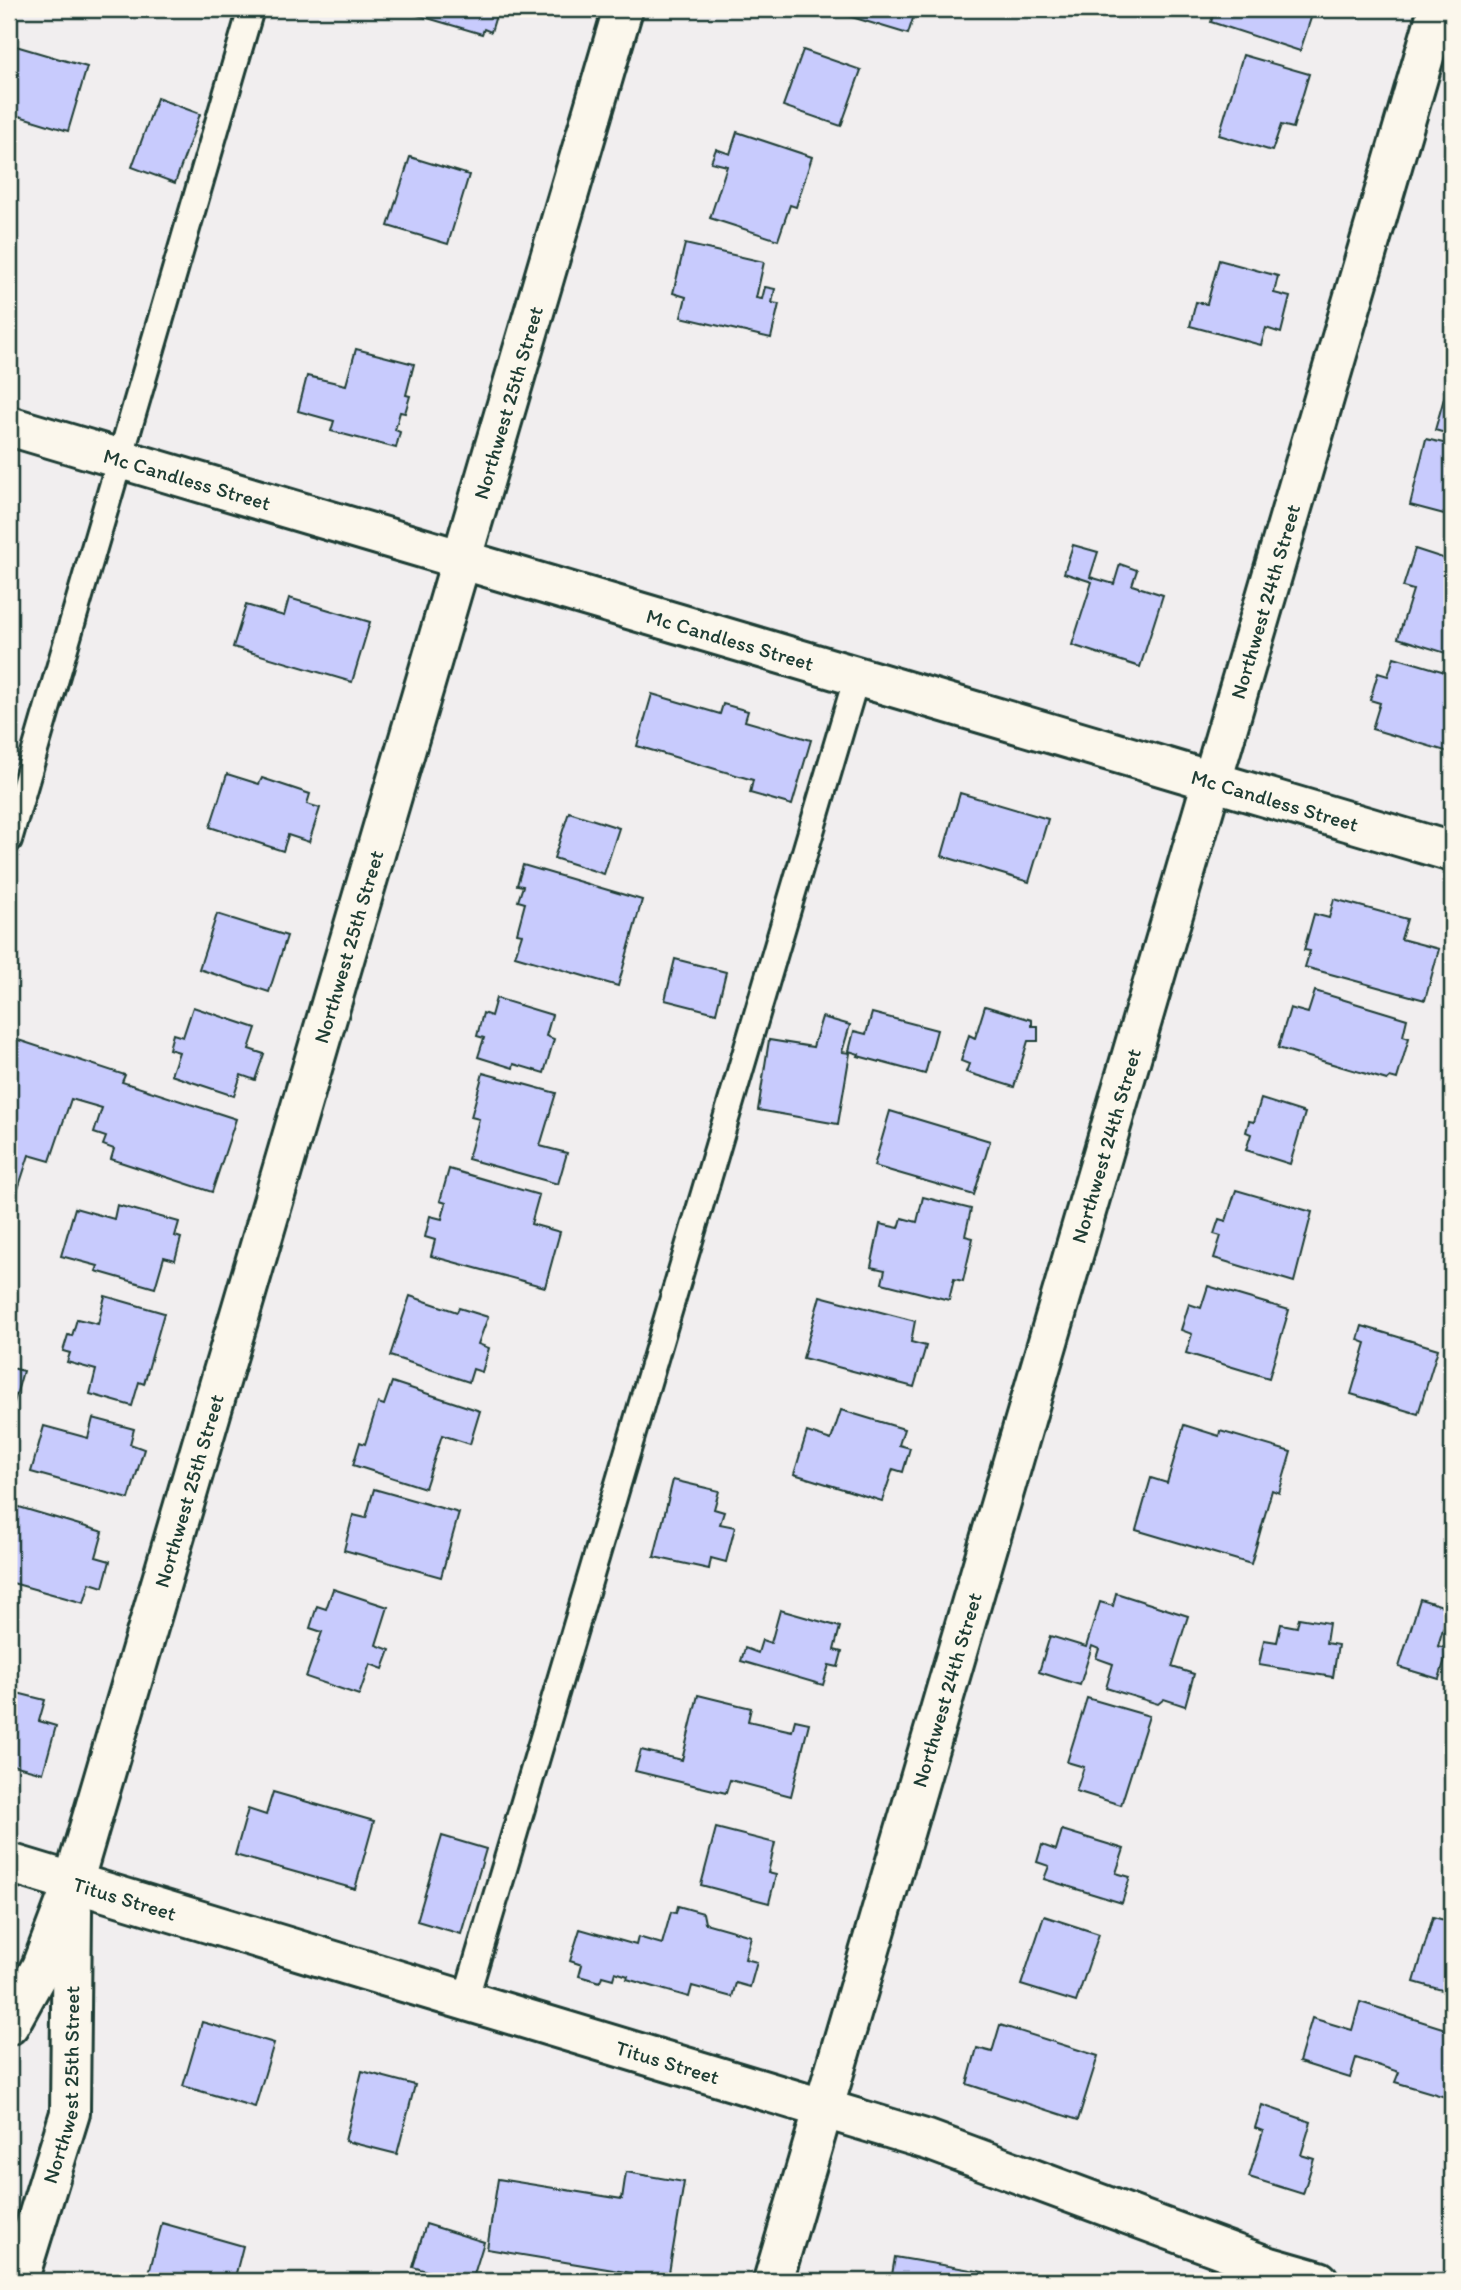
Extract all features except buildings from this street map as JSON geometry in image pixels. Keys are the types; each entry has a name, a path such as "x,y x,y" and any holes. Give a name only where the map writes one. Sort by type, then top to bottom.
{"street":[{"name":"Northwest 25th Street","path":"9,2025 41,1967 73,1883 623,9"},
{"name":"Northwest 24th Street","path":"773,2281 1438,9"},
{"name":"Mc Candless Street","path":"9,426 1452,852"},
{"name":"Titus Street","path":"9,1863 928,2140 1257,2262 1319,2281"},
{"name":"Northwest 25th Street","path":"18,2281 70,2112 73,1883"}],"lane":[{"path":"9,840 251,9"},
{"path":"464,2001 857,676"}]}
